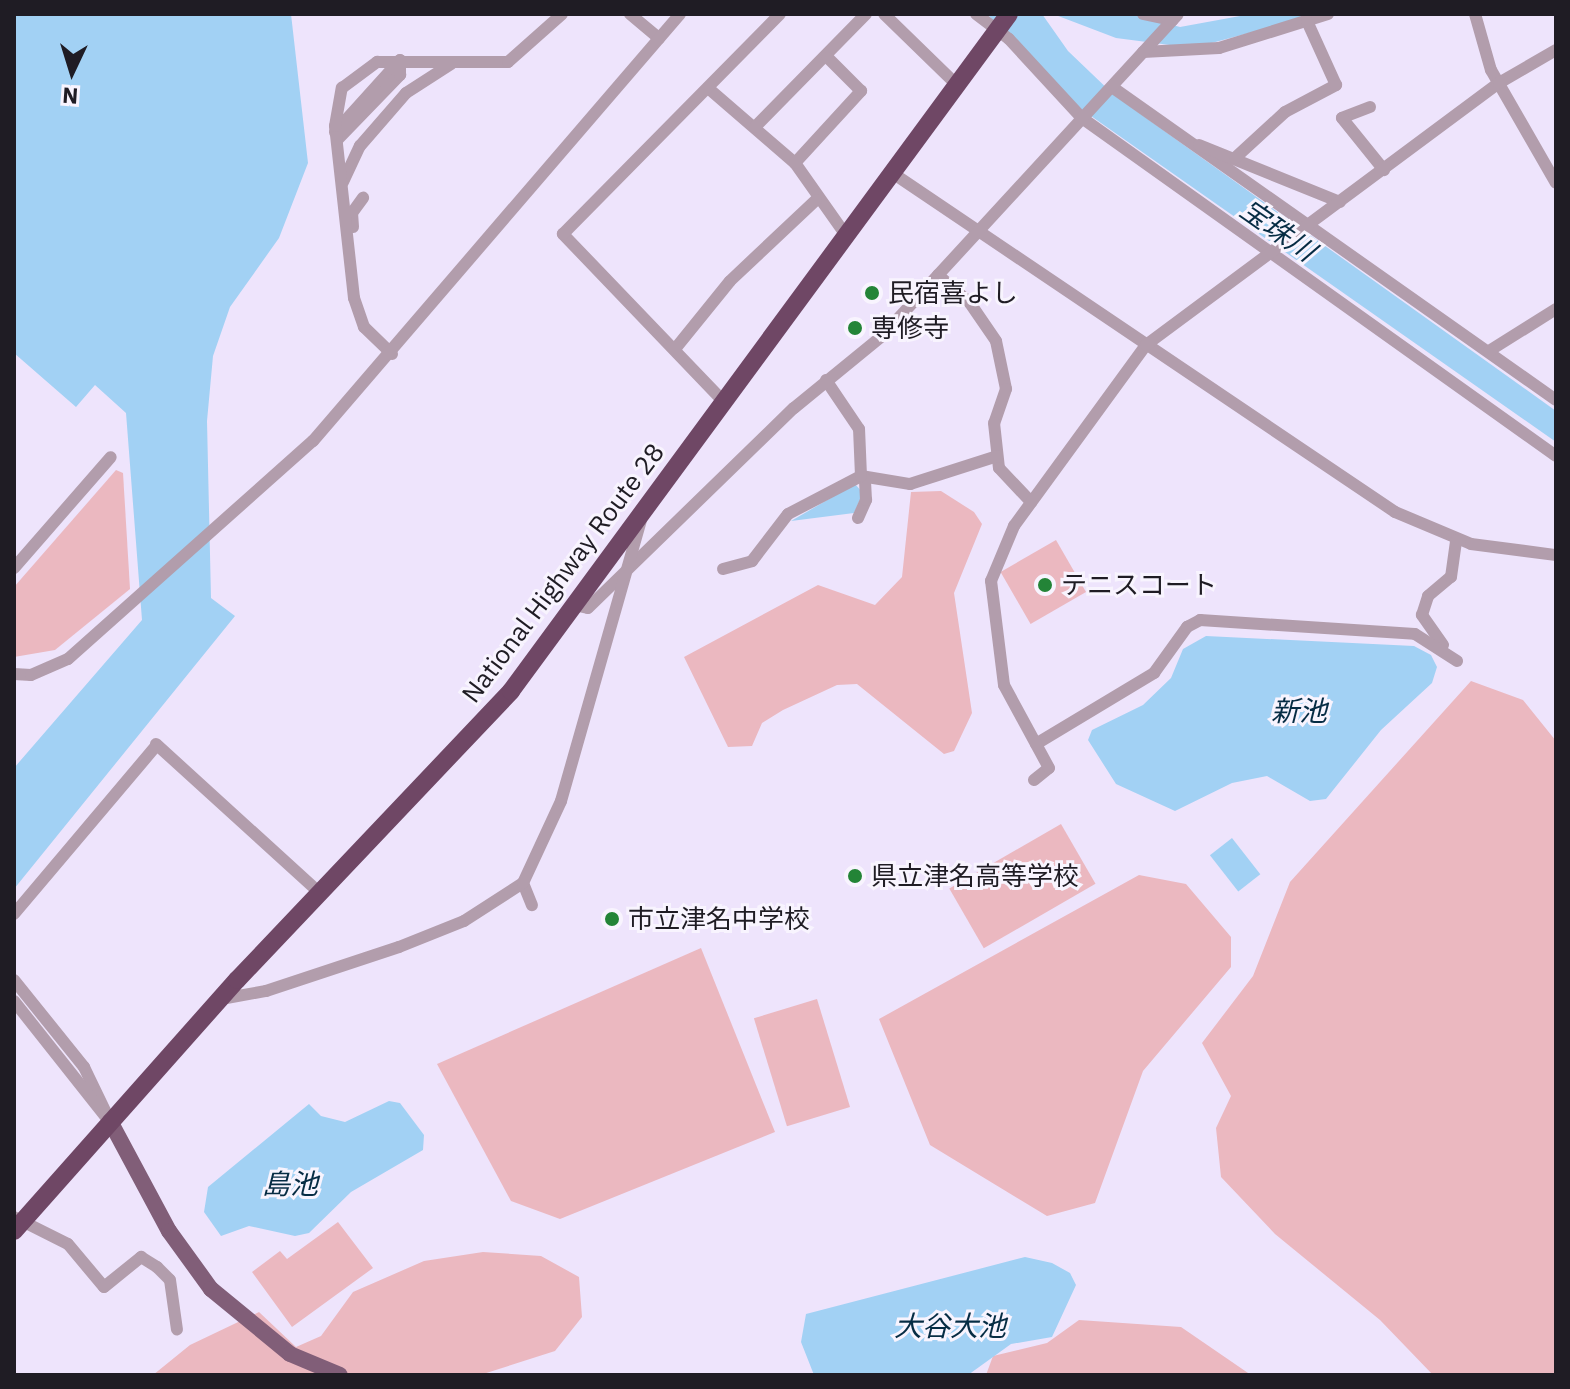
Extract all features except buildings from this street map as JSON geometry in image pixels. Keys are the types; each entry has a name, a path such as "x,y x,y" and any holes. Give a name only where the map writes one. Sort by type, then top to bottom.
{"highway":[{"name":"National Highway Route 28","path":"17,1223 221,999 492,712 644,511 1002,24"}],"main road":[{"path":"110,1121 169,1231 211,1289 290,1354 340,1375"}],"street":[{"path":"392,354 364,327 353,290 335,107 349,79 377,62 508,62 562,14"},
{"path":"630,14 659,38"},
{"path":"14,674 41,672 68,659 313,441 392,354 680,14"},
{"path":"724,402 563,234 780,14"},
{"path":"755,127 828,58 866,14"},
{"path":"884,14 956,84"},
{"path":"976,14 1002,24 1083,117 1269,255 1556,456"},
{"path":"1143,14 1173,19"},
{"path":"1145,50 1219,48 1328,14"},
{"path":"1475,14 1499,83 1556,183"},
{"path":"574,605 588,608 826,380 882,336 1173,19"},
{"path":"1235,158 1285,112 1336,85 1307,21"},
{"path":"1034,780 1049,768 1004,685 991,581 997,558 1031,502 1146,345 1499,83 1556,50"},
{"path":"795,163 861,91 828,58"},
{"path":"336,136 347,137 400,75 400,60"},
{"path":"342,185 360,146 406,93 451,64"},
{"path":"1112,87 1305,227 1556,400"},
{"path":"708,88 795,163 816,200 845,234"},
{"path":"1370,107 1342,118 1384,170"},
{"path":"1196,148 1235,158 1340,202"},
{"path":"891,172 1395,512 1456,540 1556,555"},
{"path":"353,290 352,213 360,196"},
{"path":"675,349 730,281 816,200"},
{"path":"938,275 970,303 996,341 1007,395 994,423 997,456 1003,478 1031,502"},
{"path":"1489,351 1556,309"},
{"path":"826,380 859,429 866,500 858,518"},
{"path":"723,569 744,567 766,549 788,514 863,477 910,484 997,456"},
{"path":"14,568 111,457"},
{"path":"221,999 266,991 399,947 464,921 523,883 561,801 644,511"},
{"path":"1036,744 1154,673 1187,627 1200,620 1415,634 1457,661 1422,615 1428,596 1451,577 1456,540"},
{"path":"14,914 156,744 320,893"},
{"path":"523,883 532,905"},
{"path":"14,980 84,1067 110,1121"},
{"path":"14,1001 110,1121"},
{"path":"17,1223 68,1244 104,1287 141,1257 157,1267 170,1280 177,1330"}],"shaded area":[{"path":"116,470 123,473 130,589 55,650 14,657 14,587"},
{"path":"941,491 974,512 982,524 954,593 972,713 954,751 944,754 857,684 837,685 783,710 762,723 752,746 728,747 684,657 818,585 875,605 902,577 911,492"},
{"name":"テニスコート","path":"1056,540 1086,592 1031,624 1001,572"},
{"path":"1471,681 1523,700 1556,741 1556,1375 1433,1375 1380,1320 1275,1234 1221,1177 1216,1128 1231,1096 1202,1043 1253,976 1290,882"},
{"path":"1061,824 1096,884 984,948 949,888"},
{"path":"1139,875 1186,884 1231,937 1231,967 1143,1071 1095,1203 1047,1216 930,1145 879,1019"},
{"path":"701,948 775,1132 560,1219 511,1201 437,1064"},
{"path":"817,999 850,1107 787,1126 754,1018"},
{"path":"338,1222 373,1268 292,1327 252,1272 280,1251 287,1259"},
{"path":"483,1252 541,1256 579,1277 582,1317 555,1351 480,1375 153,1375 190,1345 259,1312 296,1347 321,1336 353,1292 424,1261"},
{"path":"1079,1320 1181,1327 1251,1375 986,1375 993,1356 1047,1343"}],"water":[{"path":"14,14 291,14 308,163 279,238 230,307 213,356 207,421 211,598 235,616 14,889 14,768 142,620 126,413 95,385 76,407 14,353"},
{"name":"宝珠川","path":"987,14 1042,14 1068,51 1114,95 1556,411 1556,442 1081,109"},
{"path":"1053,14 1132,14 1180,27 1251,14 1320,14 1193,48 1116,38"},
{"path":"855,484 863,493 854,513 791,521"},
{"name":"新池","path":"1206,636 1414,646 1431,655 1437,667 1432,683 1381,730 1326,799 1310,801 1267,776 1232,783 1175,811 1116,784 1088,740 1092,730 1143,705 1171,678 1183,649"},
{"path":"1232,838 1260,874 1238,891 1210,855"},
{"name":"島池","path":"389,1101 400,1103 424,1135 423,1150 351,1192 309,1233 295,1236 249,1226 221,1236 204,1212 208,1187 309,1104 321,1116 345,1122"},
{"name":"大谷大池","path":"1025,1257 1052,1263 1070,1273 1076,1285 1052,1337 1011,1344 968,1375 814,1375 801,1342 806,1314"}],"place":[{"name":"民宿喜よし","path":"872,293"},
{"name":"専修寺","path":"855,328"},
{"name":"テニスコート","path":"1045,585"},
{"name":"県立津名高等学校","path":"855,876"},
{"name":"市立津名中学校","path":"612,919"}]}
